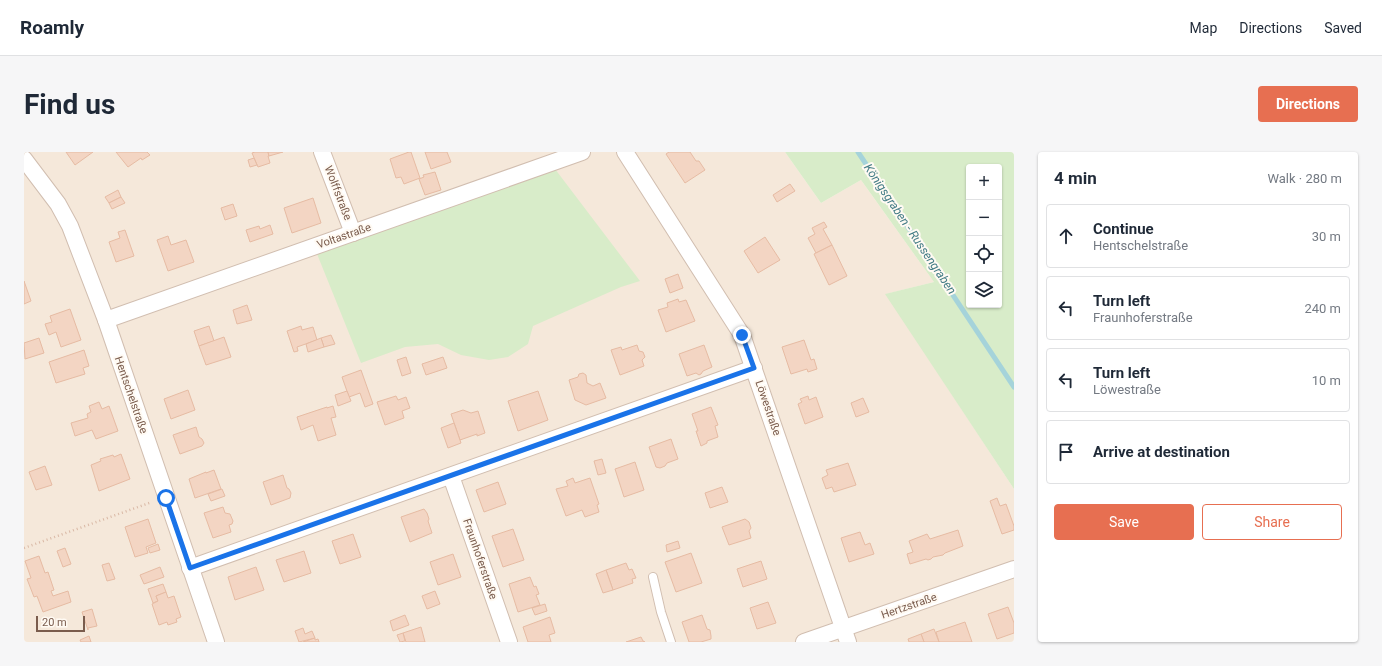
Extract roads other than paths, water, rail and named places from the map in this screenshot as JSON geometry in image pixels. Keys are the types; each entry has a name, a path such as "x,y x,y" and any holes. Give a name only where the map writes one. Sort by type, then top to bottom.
{"street":[{"name":"Wolffstraße","path":"322,152 353,233"},
{"name":"Voltastraße","path":"106,320 582,152"},
{"name":"Löwestraße","path":"625,152 742,335 846,635"},
{"name":"Hentschelstraße","path":"24,159 58,204 70,226 106,320 216,642"},
{"path":"190,568 754,368"},
{"name":"Fraunhoferstraße","path":"451,476 508,642"},
{"name":"Hertzstraße","path":"804,642 846,635 1014,570"}],"lane":[{"path":"653,577 661,612 671,642"}],"waterway":[{"name":"Königsgraben - Russengraben","path":"858,152 1014,387"}]}
